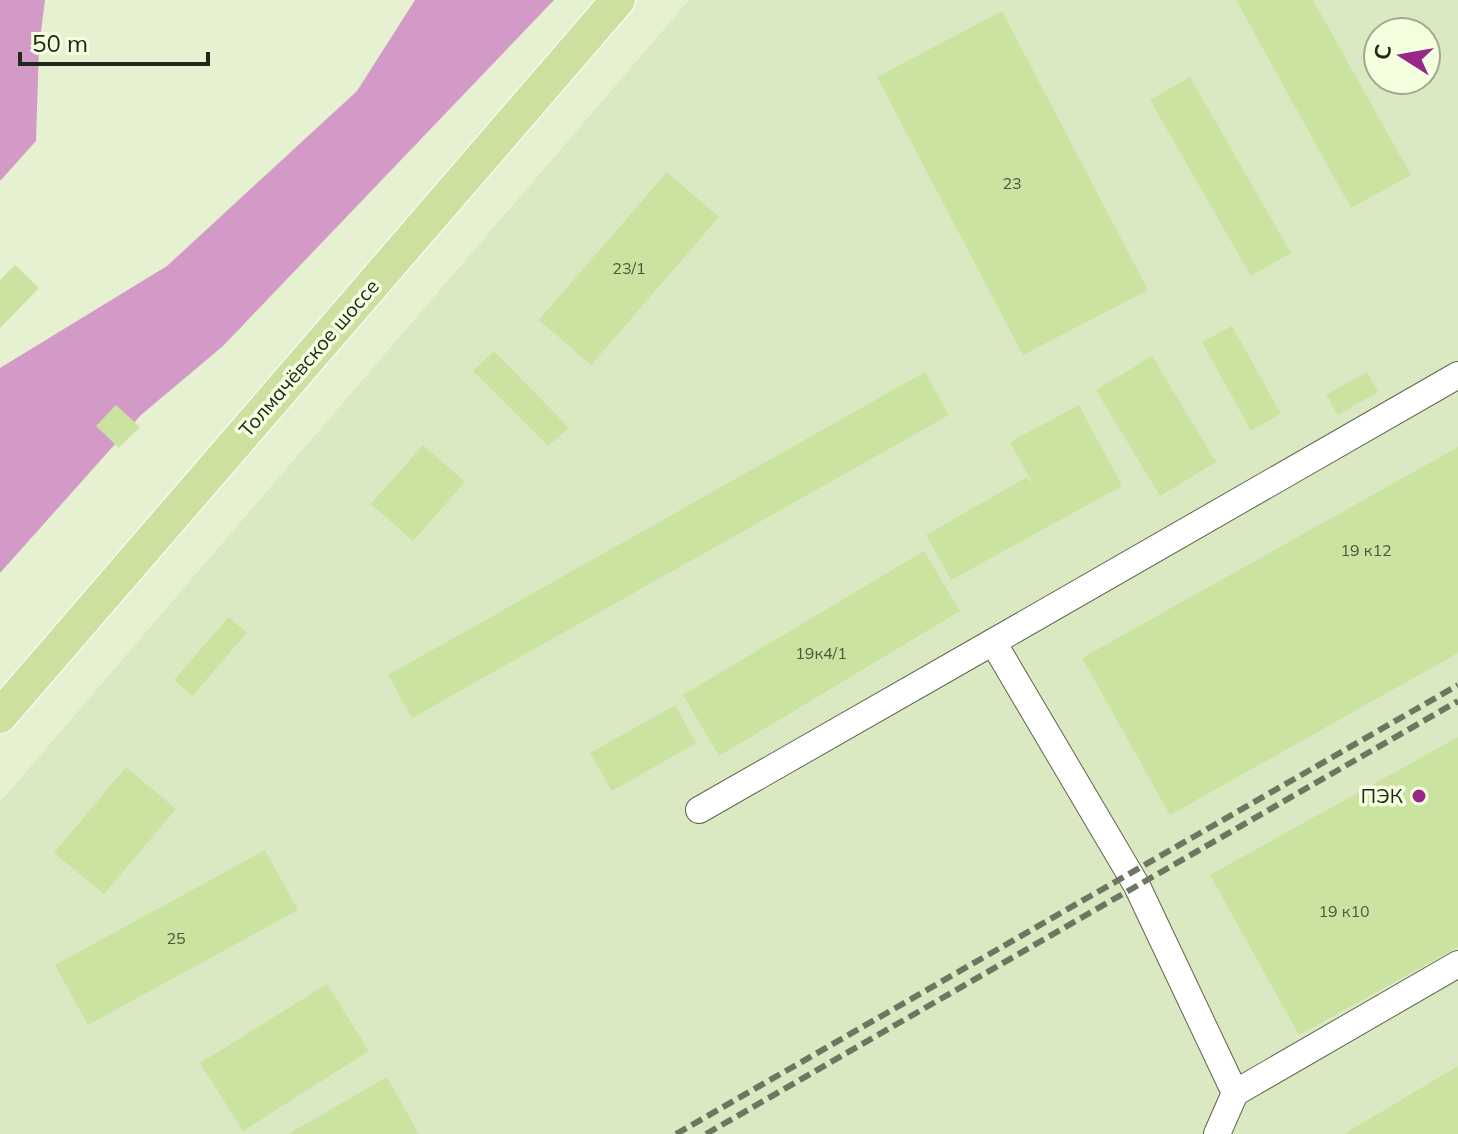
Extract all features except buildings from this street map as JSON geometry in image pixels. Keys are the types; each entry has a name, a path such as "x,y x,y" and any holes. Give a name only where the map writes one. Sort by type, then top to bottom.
{"main road":[{"name":"Толмачёвское шоссе","path":"0,716 618,0"}],"lane":[{"path":"699,810 1458,375"},
{"path":"993,642 1137,886 1235,1093"},
{"path":"1217,1134 1235,1093 1458,964"}],"shaded area":[{"path":"0,0 45,0 39,47 36,141 0,181"},
{"path":"415,0 554,0 223,346 141,415 0,573 0,368 167,266 357,91"},
{"path":"689,0 1458,0 1458,1134 0,1134 0,802"}],"railway":[{"path":"676,1134 1458,685"},
{"path":"706,1134 1458,701"}],"place":[{"name":"ПЭК","path":"1419,796"}]}
